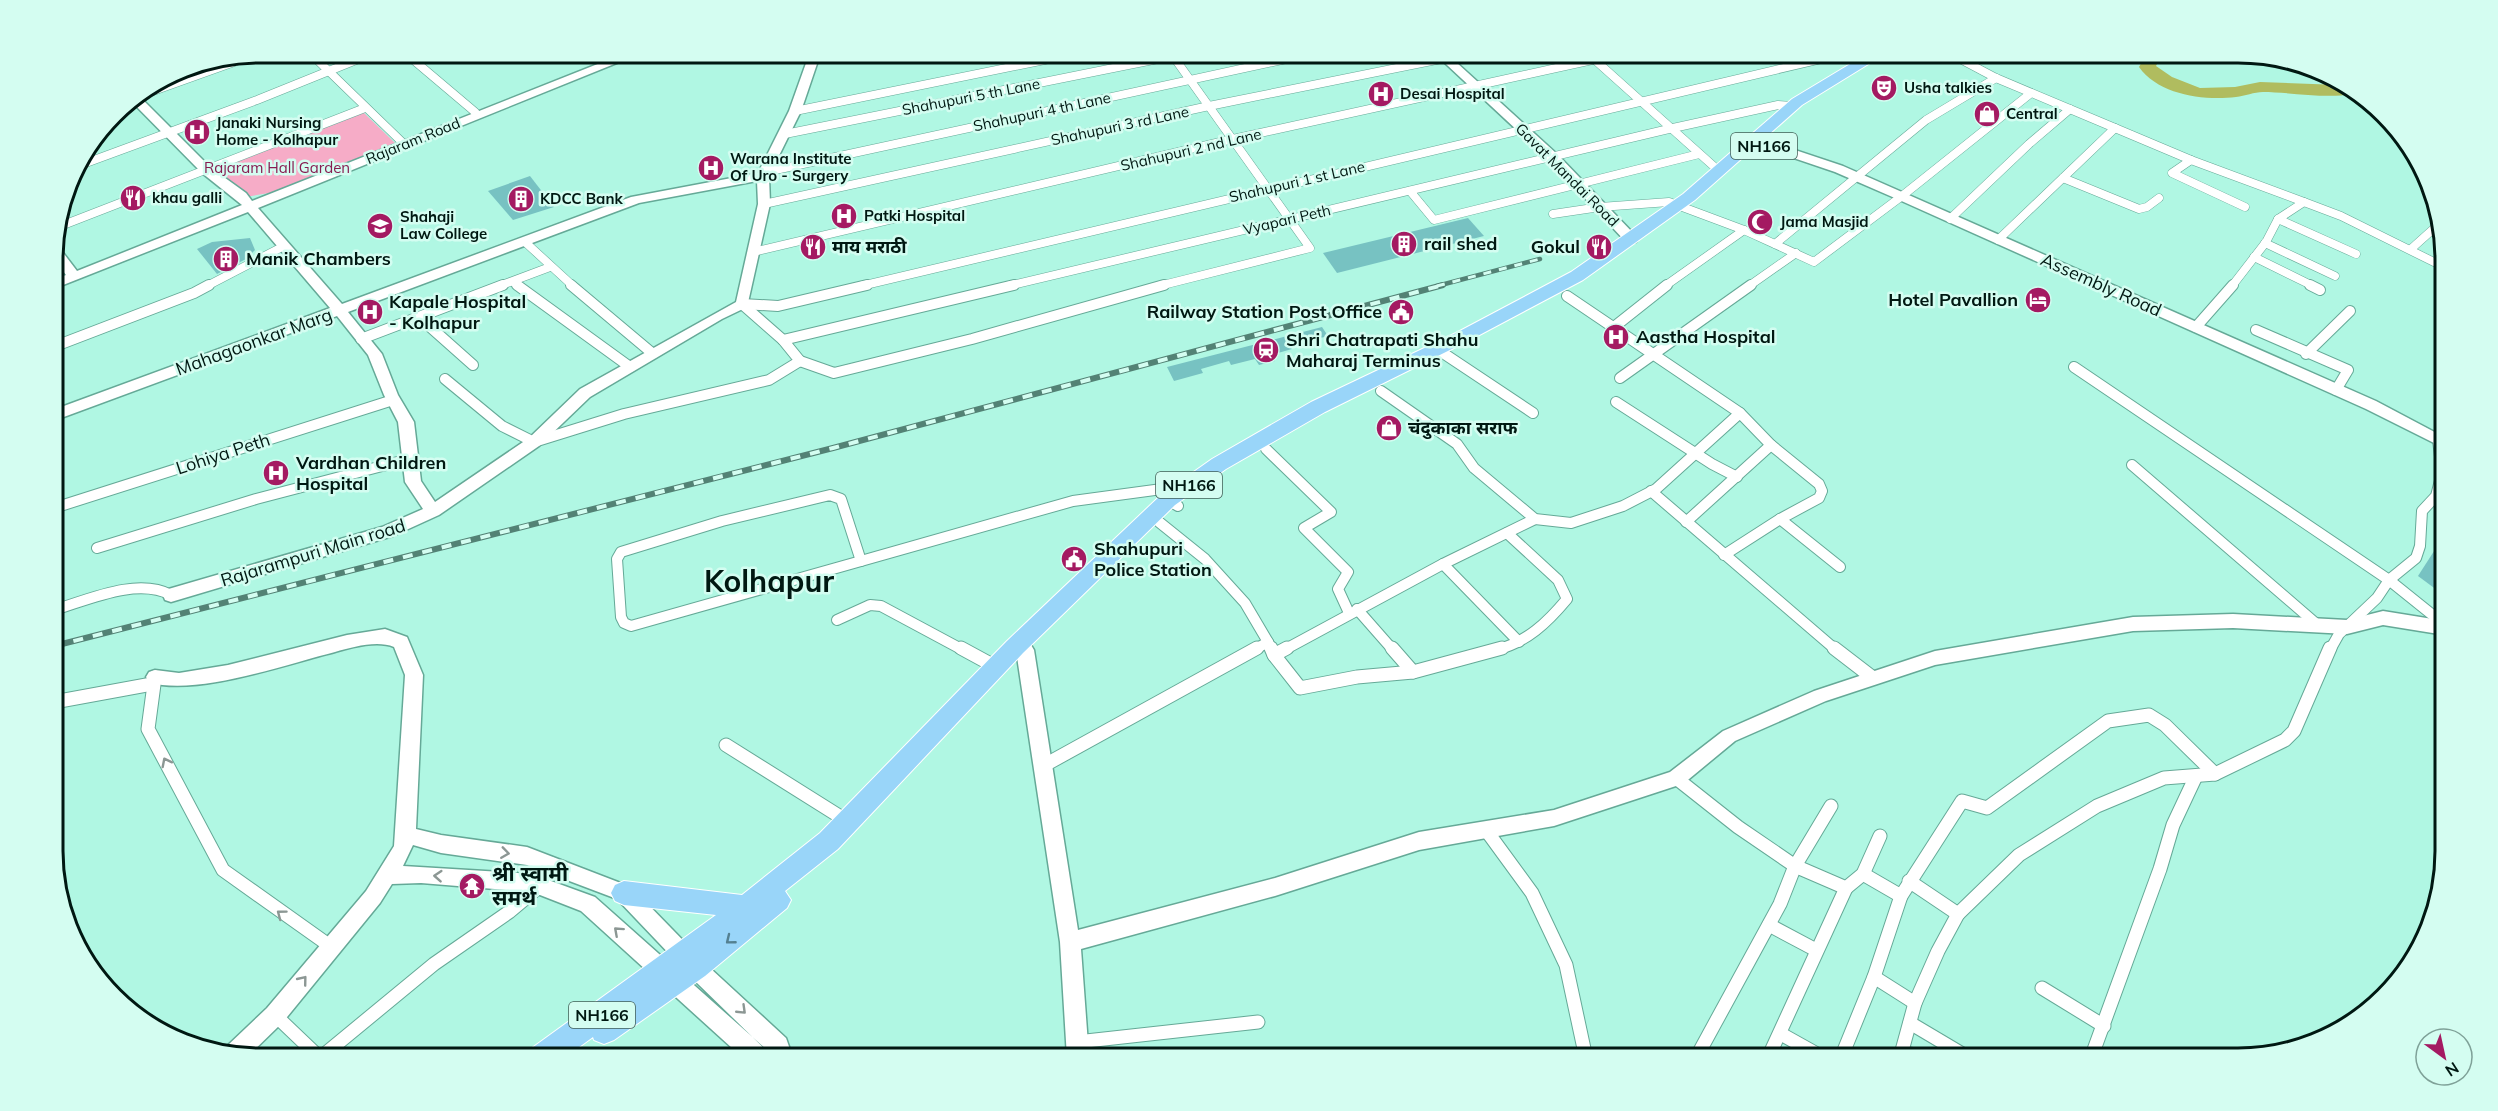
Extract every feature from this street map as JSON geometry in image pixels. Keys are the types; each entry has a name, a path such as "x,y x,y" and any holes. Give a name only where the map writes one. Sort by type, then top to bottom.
{"highway":[{"name":"NH166","path":"577,1048 679,969 747,907 829,841 996,667 1173,503 1219,464 1287,424 1567,296 1605,273 1759,143 1792,106 1862,63"},
{"name":"NH166","path":"557,1048 679,969 730,941 840,847 927,750 1025,650 1159,522 1173,503 1336,411 1381,391 1576,276 1631,239 1685,207 1719,171 1819,101 1883,63"},
{"path":"624,892 747,907"}],"street":[{"path":"320,63 403,143 601,63"},
{"path":"89,162 348,63"},
{"path":"417,63 475,112"},
{"name":"Rajaram Road","path":"63,279 403,143 610,63"},
{"path":"433,512 534,442 585,393 742,304 764,204 764,174 795,111 812,63"},
{"path":"795,111 1030,63"},
{"name":"Shahupuri 5 th Lane","path":"785,134 1138,63"},
{"path":"742,304 783,340 800,361 834,373 972,339 1203,274 1310,248 1178,63"},
{"name":"Shahupuri 4 th Lane","path":"764,174 1268,63"},
{"name":"Shahupuri 3 rd Lane","path":"764,204 1409,63"},
{"name":"Gavat Mandai Road","path":"1449,63 1553,157 1631,239"},
{"name":"Shahupuri 2 nd Lane","path":"753,252 1233,139 1582,63"},
{"path":"1598,63 1719,171"},
{"name":"Shahupuri 1 st Lane","path":"742,304 778,306 1804,63"},
{"path":"1968,63 1996,78 2191,160 2318,206 2435,262"},
{"path":"168,86 215,69"},
{"path":"1775,244 1926,120 1996,78"},
{"path":"1553,214 1657,201 1685,207 1744,230 1814,262 1902,196 2031,93"},
{"name":"Rajarampuri Main road","path":"140,104 206,170 249,206 377,357 393,400 406,422 413,482 433,512 387,532 171,595"},
{"name":"Vyapari Peth","path":"783,340 1673,128 1778,105 1792,106"},
{"path":"67,224 365,108"},
{"path":"1950,219 2029,144 2070,109"},
{"path":"1998,240 2115,128"},
{"name":"Assembly Road","path":"1759,143 1902,196 2435,435"},
{"path":"1410,191 1434,220 1699,154"},
{"path":"2191,160 2172,173 2245,207"},
{"name":"Mahagaonkar Marg","path":"63,412 636,200 764,174"},
{"path":"2063,178 2139,209 2147,207 2159,198"},
{"path":"2196,327 2265,243 2277,227 2278,219 2304,202"},
{"path":"2278,219 2356,254"},
{"path":"1614,327 1683,272 1744,230"},
{"path":"2411,249 2432,230"},
{"path":"525,242 550,267 652,353"},
{"path":"2265,243 2335,276"},
{"path":"63,343 194,293 284,246"},
{"path":"1620,378 1796,253"},
{"path":"2254,257 2320,290"},
{"path":"63,262 72,274 63,277"},
{"path":"361,339 550,267"},
{"path":"513,282 630,367"},
{"path":"1567,296 1740,413 1771,445 1819,483 1822,491 1819,498 1780,519 1724,555"},
{"path":"2306,354 2350,311"},
{"path":"419,317 473,365"},
{"path":"2256,330 2306,354 2348,370 2336,390"},
{"path":"1444,353 1533,413"},
{"path":"445,379 502,426 534,442 624,414 769,380 800,361"},
{"path":"2074,367 2389,580 2435,619"},
{"path":"1381,391 1457,444 1474,468 1534,519"},
{"name":"Lohiya Peth","path":"63,505 393,400"},
{"path":"1616,402 1737,477"},
{"path":"1274,655 1353,611 1534,519 1571,523 1623,506 1651,491 1740,413"},
{"path":"1686,522 1771,445"},
{"path":"1266,449 1331,512 1304,528 1348,572 1338,589 1353,611 1413,672"},
{"path":"97,548 256,499 409,459"},
{"path":"2132,465 2320,627"},
{"path":"861,561 841,499 830,495 722,521 621,552 617,559 621,617 624,623 631,626 861,561 1073,501 1162,489 1173,503"},
{"path":"1651,491 1822,639 1874,678"},
{"path":"1903,1048 1915,1003 1938,951 1958,914 2019,855 2097,806 2164,778 2216,774 2285,740 2294,731 2324,659 2347,627 2377,598 2389,580 2416,558 2420,546 2422,511 2435,497"},
{"path":"1780,519 1840,567"},
{"path":"1159,522 1205,559 1238,596 1274,655 1300,688 1357,678 1413,672 1475,657 1519,642 1547,623 1567,599 1558,580 1507,533"},
{"path":"1443,564 1519,642"},
{"path":"63,607 100,597 143,589 158,589 171,595"},
{"path":"837,620 870,605 881,606 996,667"},
{"path":"1070,942 1275,887 1419,842 1554,818 1676,778 1730,736 1820,696 1935,658 2133,624 2233,621 2347,627 2382,618 2435,626"},
{"path":"63,700 154,680 179,680 228,672 347,642 385,636 401,642 414,675 406,835 403,848 373,897 275,1015 243,1047"},
{"path":"1043,766 1268,642"},
{"path":"1025,650 1070,942 1077,1048"},
{"path":"154,680 148,729 223,870 291,921 330,946"},
{"path":"1845,1048 1874,977 1901,896 1962,801 1987,808 2108,721 2149,715 2165,725 2216,774"},
{"path":"726,746 847,821"},
{"path":"2095,1048 2167,849 2173,825 2196,776"},
{"path":"1676,778 1738,827 1795,866 1846,888"},
{"path":"1701,1048 1780,904 1795,866 1831,806"},
{"path":"1486,830 1532,893 1566,965 1584,1048"},
{"path":"406,835 441,844 526,856 624,892 679,969 750,1048"},
{"path":"1773,1048 1846,888 1863,874 1880,836"},
{"path":"332,1048 434,964 509,912 540,886 552,864"},
{"path":"387,874 421,874 518,882 540,886 588,904 679,969 779,1048"},
{"path":"1863,874 1901,896"},
{"path":"1909,881 1958,914"},
{"path":"1769,925 1816,950"},
{"path":"1874,977 1915,1003"},
{"path":"2042,988 2104,1026"},
{"path":"275,1015 310,1048"},
{"path":"1090,1048 1258,1022"},
{"path":"1910,1023 1951,1048"},
{"path":"1780,1034 1806,1048"}],"green space":[{"name":"Rajaram Hall Garden","path":"362,111 395,143 275,192 246,197 214,169"}],"building":[{"name":"KDCC Bank","path":"530,176 554,207 513,220 488,191"},
{"name":"rail shed","path":"1468,218 1484,236 1337,273 1323,253"},
{"name":"Manik Chambers","path":"250,238 255,250 246,259 217,274 197,249 212,242"},
{"path":"1322,327 1328,336 1290,346 1292,349 1271,355 1275,361 1259,365 1255,359 1231,365 1229,361 1201,369 1203,373 1174,381 1167,367"},
{"path":"2435,550 2435,589 2418,576"}],"waterway":[{"path":"2149,63 2147,67 2166,81 2198,93 2235,92 2260,87 2337,90"}],"railway":[{"path":"1437,286 1540,259"},
{"path":"63,644 833,448 1443,285"}],"place":[{"name":"Usha talkies","path":"1884,88"},
{"name":"Desai Hospital","path":"1381,94"},
{"name":"Central","path":"1987,114"},
{"name":"Janaki Nursing Home - Kolhapur","path":"197,132"},
{"name":"Warana Institute Of Uro - Surgery","path":"711,168"},
{"name":"khau galli","path":"133,198"},
{"name":"KDCC Bank","path":"521,199"},
{"name":"Patki Hospital","path":"844,216"},
{"name":"Jama Masjid","path":"1760,222"},
{"name":"Shahaji Law College","path":"380,226"},
{"name":"rail shed","path":"1404,244"},
{"name":"माय मराठी","path":"813,247"},
{"name":"Gokul","path":"1599,247"},
{"name":"Manik Chambers","path":"226,259"},
{"name":"Hotel Pavallion","path":"2038,300"},
{"name":"Kapale Hospital - Kolhapur","path":"370,312"},
{"name":"Railway Station Post Office","path":"1401,312"},
{"name":"Aastha Hospital","path":"1616,337"},
{"name":"Shri Chatrapati Shahu Maharaj Terminus","path":"1266,350"},
{"name":"चंदुकाका सराफ","path":"1389,428"},
{"name":"Vardhan Children Hospital","path":"276,473"},
{"name":"Shahupuri Police Station","path":"1074,559"},
{"name":"श्री स्वामी समर्थ","path":"472,886"}],"district":[{"name":"Kolhapur","path":"769,582"}]}
